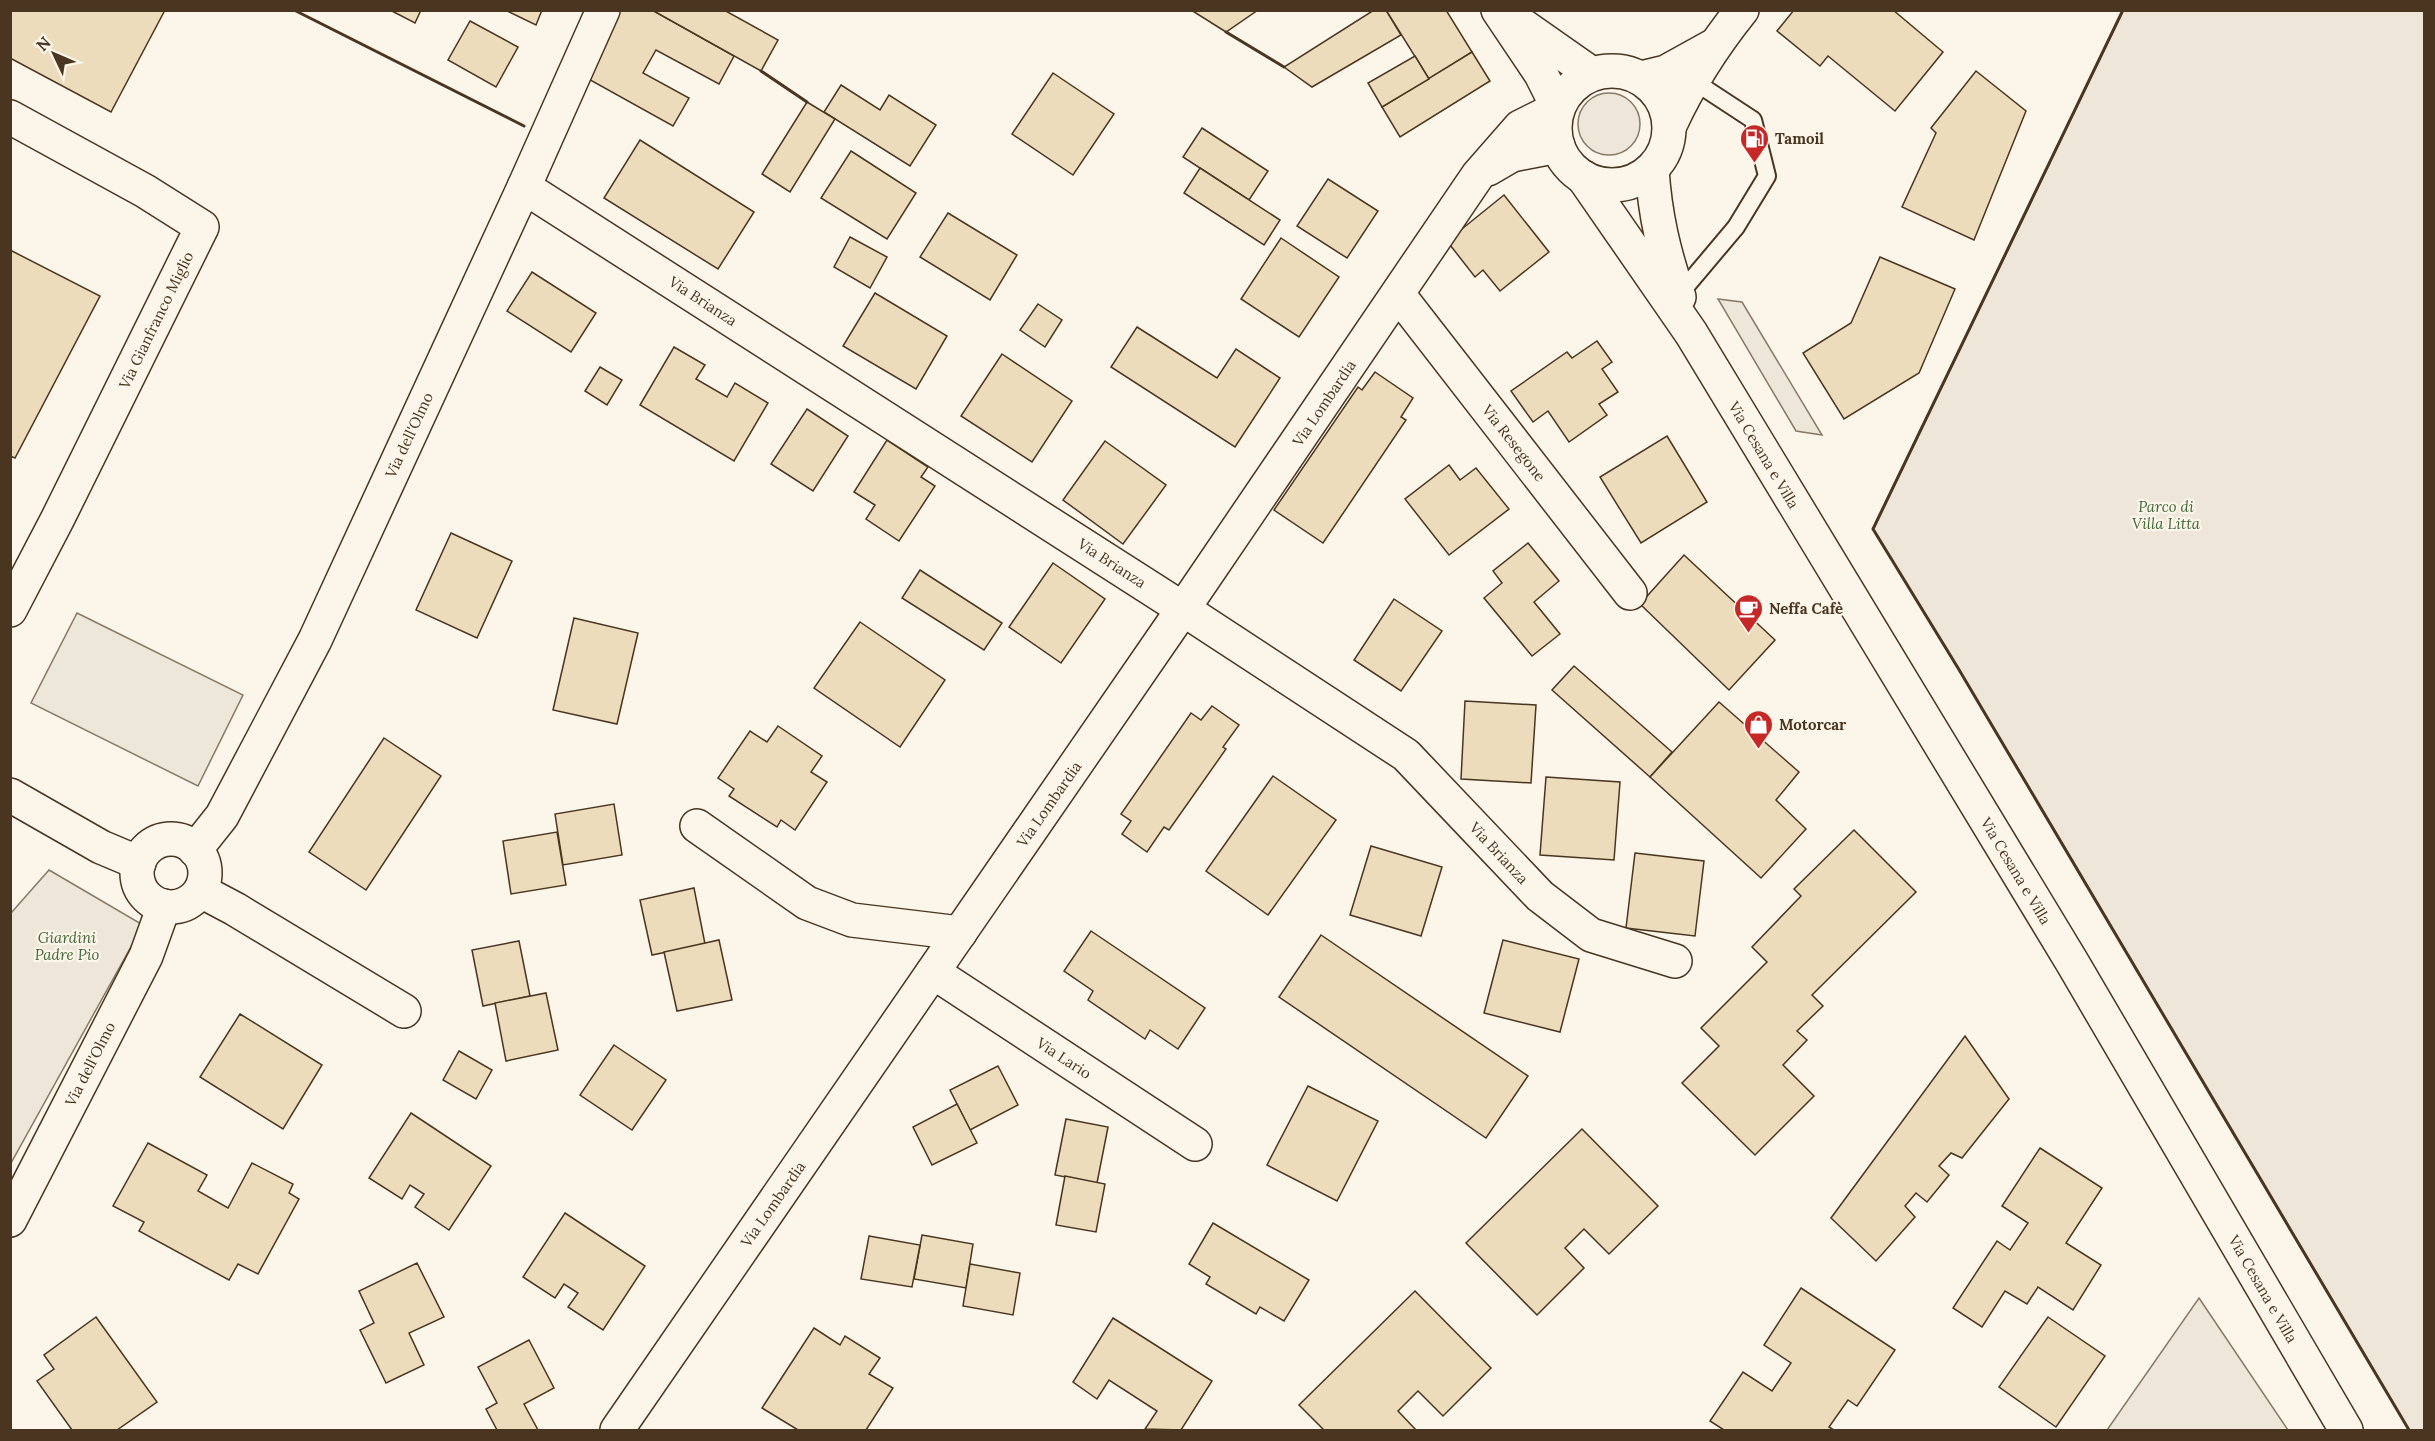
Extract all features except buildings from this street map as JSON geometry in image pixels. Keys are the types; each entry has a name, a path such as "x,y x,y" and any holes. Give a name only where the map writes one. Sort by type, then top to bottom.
{"street":[{"name":"Via dell'Olmo","path":"195,850 222,816 315,640 603,10"},
{"path":"1498,10 1541,74 1558,108"},
{"path":"1503,10 1592,74"},
{"path":"1670,125 1666,106 1656,90 1641,78 1617,70 1592,74 1578,82 1566,93 1558,108 1555,134 1558,146 1572,169 1583,177 1596,183 1611,185 1640,178 1652,169 1665,149 1684,74 1714,45 1742,10"},
{"path":"1641,78 1684,74"},
{"name":"Via Lombardia","path":"617,1431 1183,609 1478,175 1520,126 1558,108"},
{"name":"Via Gianfranco Miglio","path":"10,117 145,191 202,227 10,610"},
{"name":"Via Lombardia","path":"1478,175 1512,155 1558,146"},
{"name":"Via Cesana e Villa","path":"1652,169 1655,212 1674,300"},
{"name":"Via Cesana e Villa","path":"1583,177 1674,300 1691,333 2072,962 2341,1421"},
{"name":"Via Brianza","path":"524,187 1406,754 1540,896 1591,935 1675,961"},
{"name":"Via Resegone","path":"1398,294 1630,593"},
{"path":"10,795 101,847 139,863"},
{"path":"697,826 807,903 852,920 960,933"},
{"path":"175,839 195,850 205,869 201,891 184,904 174,907 164,906 145,895 137,874 144,853 163,840 175,839"},
{"path":"201,891 404,1011"},
{"name":"Via dell'Olmo","path":"10,1220 146,956 164,906"},
{"name":"Via Lario","path":"933,972 1195,1144"}],"lane":[{"path":"1674,300 1736,227 1767,177 1753,120 1684,74"}],"green space":[{"name":"Parco di Villa Litta","path":"2123,11 2424,11 2424,1430 2409,1430 1958,668 1873,529"},
{"path":"1603,93 1615,93 1631,102 1638,112 1640,124 1638,136 1631,146 1615,155 1603,155 1592,150 1583,141 1578,130 1578,118 1583,107 1592,98"},
{"name":"Giardini Padre Pio","path":"49,870 143,925 11,1163 11,913"},
{"path":"2199,1298 2288,1430 2107,1430"}],"shaded area":[{"path":"1718,299 1742,302 1822,435 1796,431"},
{"path":"77,613 243,695 198,786 31,703"}],"wall":[{"path":"294,10 524,126"},
{"path":"2123,10 1873,529 1958,668 2409,1430"},
{"path":"1226,32 1284,67"},
{"path":"761,71 807,102"}],"place":[{"name":"Tamoil","path":"1754,164"},
{"name":"Neffa Cafè","path":"1748,634"},
{"name":"Motorcar","path":"1758,750"}]}
